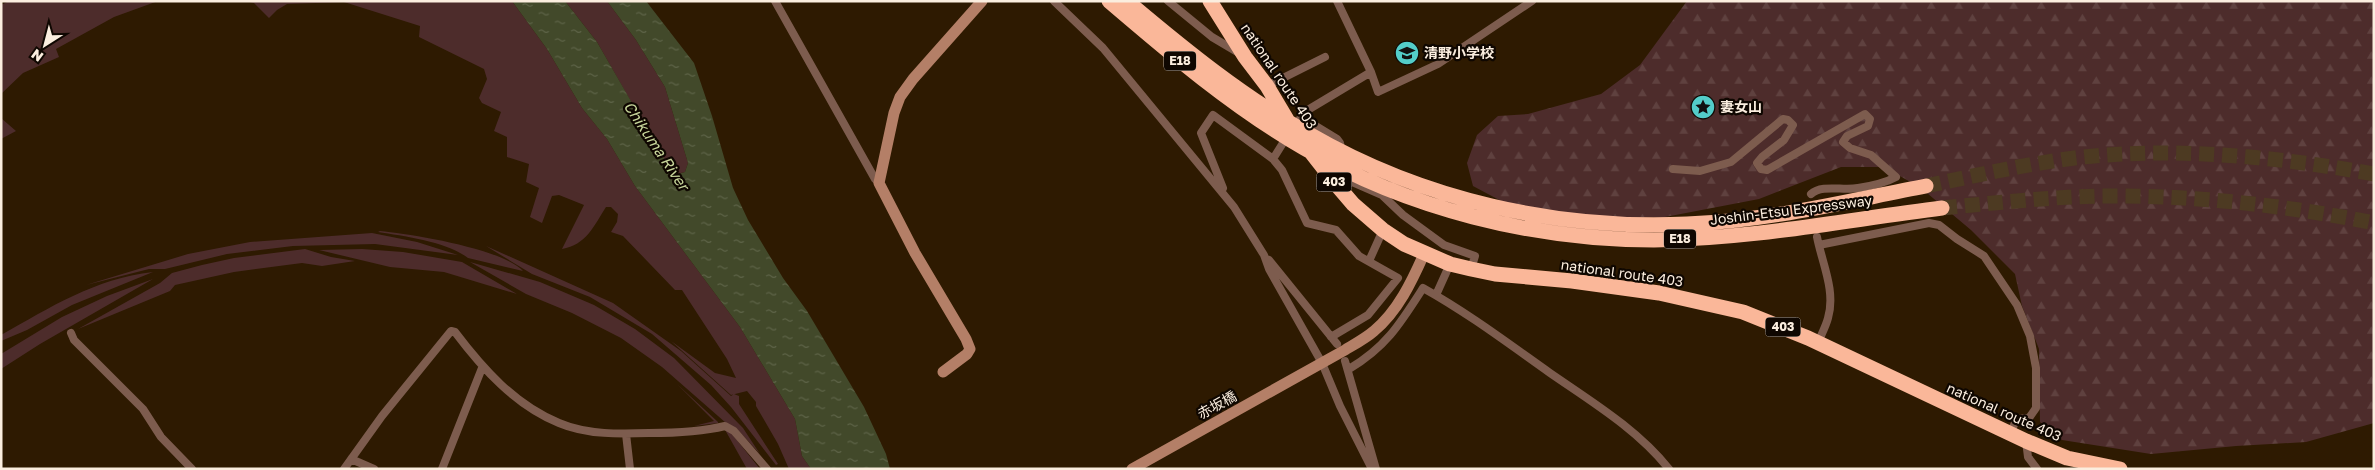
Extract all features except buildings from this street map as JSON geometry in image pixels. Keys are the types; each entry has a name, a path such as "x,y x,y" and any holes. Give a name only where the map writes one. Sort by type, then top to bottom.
{"highway":[{"name":"Joshin-Etsu Expressway","path":"1109,1 1194,73 1256,110"},
{"name":"Joshin-Etsu Expressway","path":"1128,1 1205,64 1256,110 1305,149 1336,165 1422,193 1482,218 1550,232 1645,239 1732,235 1942,208"},
{"name":"national route 403","path":"1210,1 1245,56 1296,122 1353,204 1383,230 1424,254 1450,264 1495,274 1572,281 1659,293 1743,312 1818,343 2026,441 2067,458 2120,469"},
{"name":"Joshin-Etsu Expressway","path":"1422,193 1551,218 1617,225 1652,225 1734,221 1926,186"}],"street":[{"path":"775,1 879,183 915,253 966,339 970,349 967,354 944,372"},
{"path":"879,183 894,113 900,97 913,79 982,1"},
{"path":"1054,1 1103,48 1234,207"},
{"path":"1168,1 1212,37 1245,56"},
{"path":"1337,1 1371,72 1378,92 1438,64 1532,1"},
{"path":"1267,86 1325,57"},
{"path":"1273,159 1296,122 1306,111 1371,72"},
{"path":"1673,169 1700,171 1730,162 1783,119 1788,120 1793,125 1790,132 1757,164 1761,169 1767,170 1866,114 1870,119 1868,126 1847,136 1843,142 1850,148 1871,155 1896,177 1889,181 1856,189 1820,188 1811,194"},
{"path":"1331,337 1368,315 1398,278 1359,256 1336,230 1307,223 1282,170 1273,159 1213,115 1201,133 1219,180 1264,255 1331,337 1337,344"},
{"path":"1296,122 1340,143 1346,178 1382,195 1403,215 1444,245 1474,256 1471,269"},
{"path":"1818,343 1828,318 1830,306 1828,282 1818,241 1929,223 1939,225 1984,256 2017,305 2030,336 2036,368 2036,408 2029,418 2017,419 2010,433"},
{"path":"1369,261 1383,230"},
{"name":"赤坂橋","path":"1132,469 1319,365 1374,331 1392,312 1411,283 1424,254"},
{"path":"1264,255 1269,269 1374,469"},
{"path":"1436,295 1450,264"},
{"path":"1349,369 1381,347 1399,326 1423,288 1469,316 1602,409 1636,435 1669,469"},
{"path":"344,469 382,416 452,331 482,368 528,406 559,423 583,429 626,434 661,433 725,426 734,431 767,469"},
{"path":"71,333 74,340 143,409 162,438 192,469"},
{"path":"1345,361 1349,369 1374,469"},
{"path":"442,469 482,368"},
{"path":"626,434 630,469"},
{"path":"2026,441 2028,456 2037,469"},
{"path":"351,460 374,469"}],"green space":[{"path":"9,1 158,1 114,17 56,49 59,57 23,73 1,94 1,5"},
{"path":"245,1 512,1 547,49 582,108 607,139 635,186 740,327 795,419 802,456 811,469 789,469 778,444 756,406 756,402 747,391 731,395 671,341 715,373 736,378 727,359 682,290 675,290 623,236 611,232 617,222 618,214 611,207 606,207 593,228 583,239 570,247 562,249 584,205 559,195 552,196 542,223 530,217 539,188 526,182 529,164 507,157 507,137 494,131 501,112 482,103 479,98 487,79 484,69 419,37 420,26 344,2 287,4 269,18 254,3"},
{"path":"565,1 607,1 636,40 665,87 688,163 685,172 677,174 666,163 597,42"},
{"path":"1687,1 2374,1 2374,423 2306,442 2151,454 2062,440 2040,422 2039,349 2022,306 2015,274 1971,230 1921,188 1884,167 1841,167 1759,199 1665,217 1608,218 1554,211 1503,202 1473,186 1467,163 1477,135 1498,116 1528,114 1601,94 1640,65"},
{"path":"1,118 16,131 1,139"},
{"path":"378,232 413,235 477,249 512,263 523,271 468,258 459,252 438,244"},
{"path":"372,233 417,242 458,255 375,244 293,246 227,254 165,269 149,269 86,285 188,254 250,242"},
{"path":"486,246 613,303 681,351 731,396 734,394 739,396 739,404 778,464 776,465 731,407 711,385 652,334 590,297 532,274"},
{"path":"305,249 331,257 355,261 322,266 302,263 234,272 175,285 170,291 78,329 160,283 172,273 234,258"},
{"path":"362,249 403,252 462,262 517,294 444,272 390,267 319,250"},
{"path":"470,262 540,282 594,305 635,329 674,358 743,428 760,454 737,429 726,423 662,367 621,338 572,313 526,294"},
{"path":"153,272 72,305 27,330 1,341 1,335 74,296 111,281"},
{"path":"153,279 40,344 1,369 1,354 62,317 107,296"},
{"path":"677,384 718,423 694,426 714,421"},
{"path":"724,428 732,434 760,469 747,469"}],"water":[{"name":"Chikuma River","path":"512,1 565,1 597,42 666,162 678,174 685,172 688,163 665,87 636,40 607,1 646,1 694,63 733,188 748,220 783,278 807,311 864,407 886,454 890,469 811,469 802,456 795,419 740,327 635,186 607,139 582,108 547,49"}],"tunnel":[{"path":"1926,186 2004,170 2083,157 2156,153 2229,155 2302,163 2374,174"},
{"path":"1942,208 2022,200 2101,196 2170,197 2272,206 2374,223"}],"place":[{"name":"清野小学校","path":"1407,53"},
{"name":"妻女山","path":"1703,107"}]}
